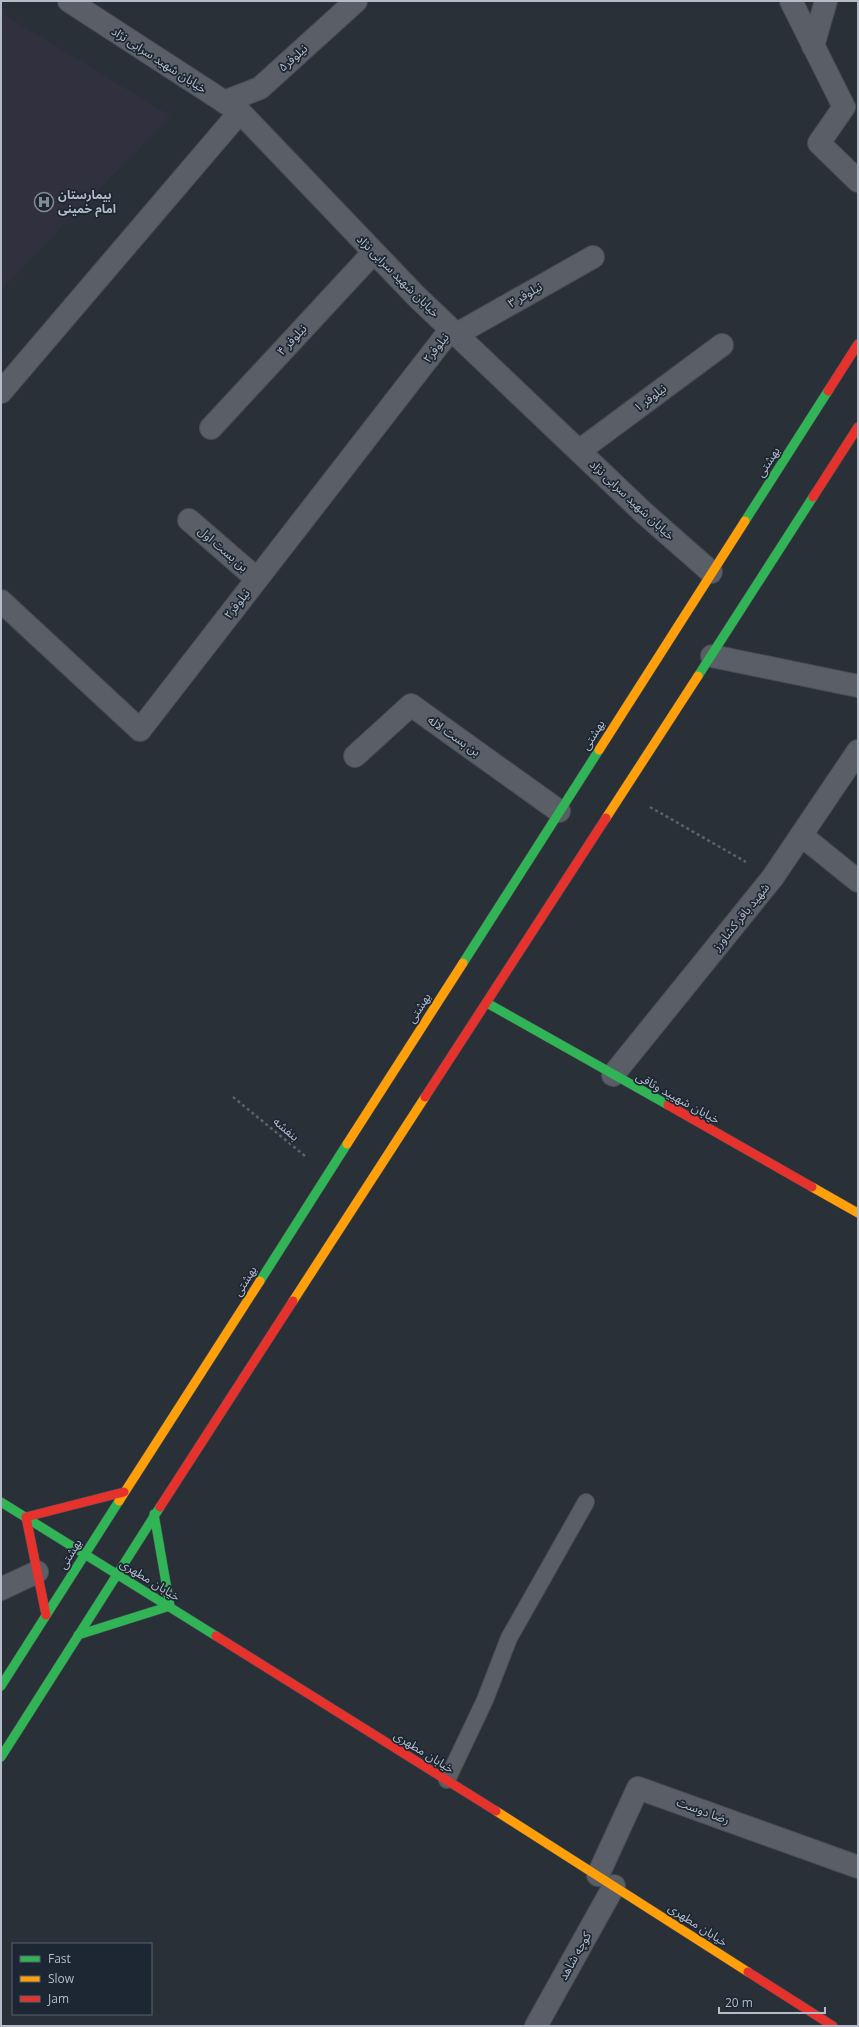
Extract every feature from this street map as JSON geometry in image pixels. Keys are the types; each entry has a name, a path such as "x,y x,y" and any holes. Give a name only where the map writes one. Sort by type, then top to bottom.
{"main road":[{"name":"بهشتی","path":"1,1686 858,344"},
{"path":"1,1757 154,1514 712,656 858,427"},
{"name":"خیابان شهیید وثاقی","path":"487,1003 858,1213"},
{"path":"46,1615 26,1517 124,1492"},
{"name":"خیابان مطهری","path":"1,1502 170,1606 606,1880 833,2026"},
{"path":"78,1635 170,1606 154,1514"}],"street":[{"name":"خیابان شهید سرابی نژاد","path":"69,1 232,107 454,332 644,513 711,572"},
{"name":"نیلوفر۵","path":"232,107 260,88 356,1"},
{"path":"791,1 844,107 819,143 858,181"},
{"path":"813,46 826,1"},
{"path":"1,392 232,107"},
{"name":"نیلوفر ۴","path":"211,428 374,252"},
{"name":"نیلوفر ۳","path":"454,332 593,257"},
{"name":"نیلوفر۲","path":"4,610 140,730 257,579 454,332"},
{"name":"نیلوفر ۱","path":"579,451 722,345"},
{"name":"بن بست اول","path":"189,520 257,579"},
{"path":"712,656 858,686"},
{"name":"بن بست لاله","path":"355,756 410,705 559,810"},
{"name":"شهید باقر کشاورز","path":"613,1075 773,876 801,835 854,765"},
{"path":"801,835 858,881"},
{"path":"1,1589 37,1572"},
{"name":"رضا دوست","path":"606,1880 638,1788 858,1867"},
{"name":"کوچه شاهد","path":"536,2026 606,1880"}],"lane":[{"path":"447,1780 485,1700 509,1638 586,1502"}],"path":[{"path":"623,792 773,876"},
{"name":"بنفشه","path":"233,1097 327,1175"}],"shaded area":[{"name":"بیمارستان امام خمینی","path":"1,13 171,116 1,289"}],"traffic: fast":[{"path":"745,521 828,391"},
{"path":"698,676 813,497"},
{"path":"463,963 599,750"},
{"path":"487,1003 668,1105"},
{"path":"260,1281 347,1144"},
{"path":"1,1686 119,1501"},
{"path":"1,1502 216,1636"},
{"path":"1,1757 160,1507"},
{"path":"78,1635 170,1606 154,1514"}],"traffic: slow":[{"path":"599,750 745,521"},
{"path":"606,818 698,676"},
{"path":"347,1144 463,963"},
{"path":"293,1301 425,1097"},
{"path":"812,1187 858,1213"},
{"path":"119,1501 260,1281"},
{"path":"496,1811 748,1972"}],"traffic: jam":[{"path":"828,391 858,344"},
{"path":"813,497 858,427"},
{"path":"425,1097 606,818"},
{"path":"668,1105 812,1187"},
{"path":"160,1507 293,1301"},
{"path":"46,1615 26,1517 124,1492"},
{"path":"216,1636 496,1811"},
{"path":"748,1972 833,2026"}],"place":[{"name":"بیمارستان امام خمینی","path":"44,202"}]}
